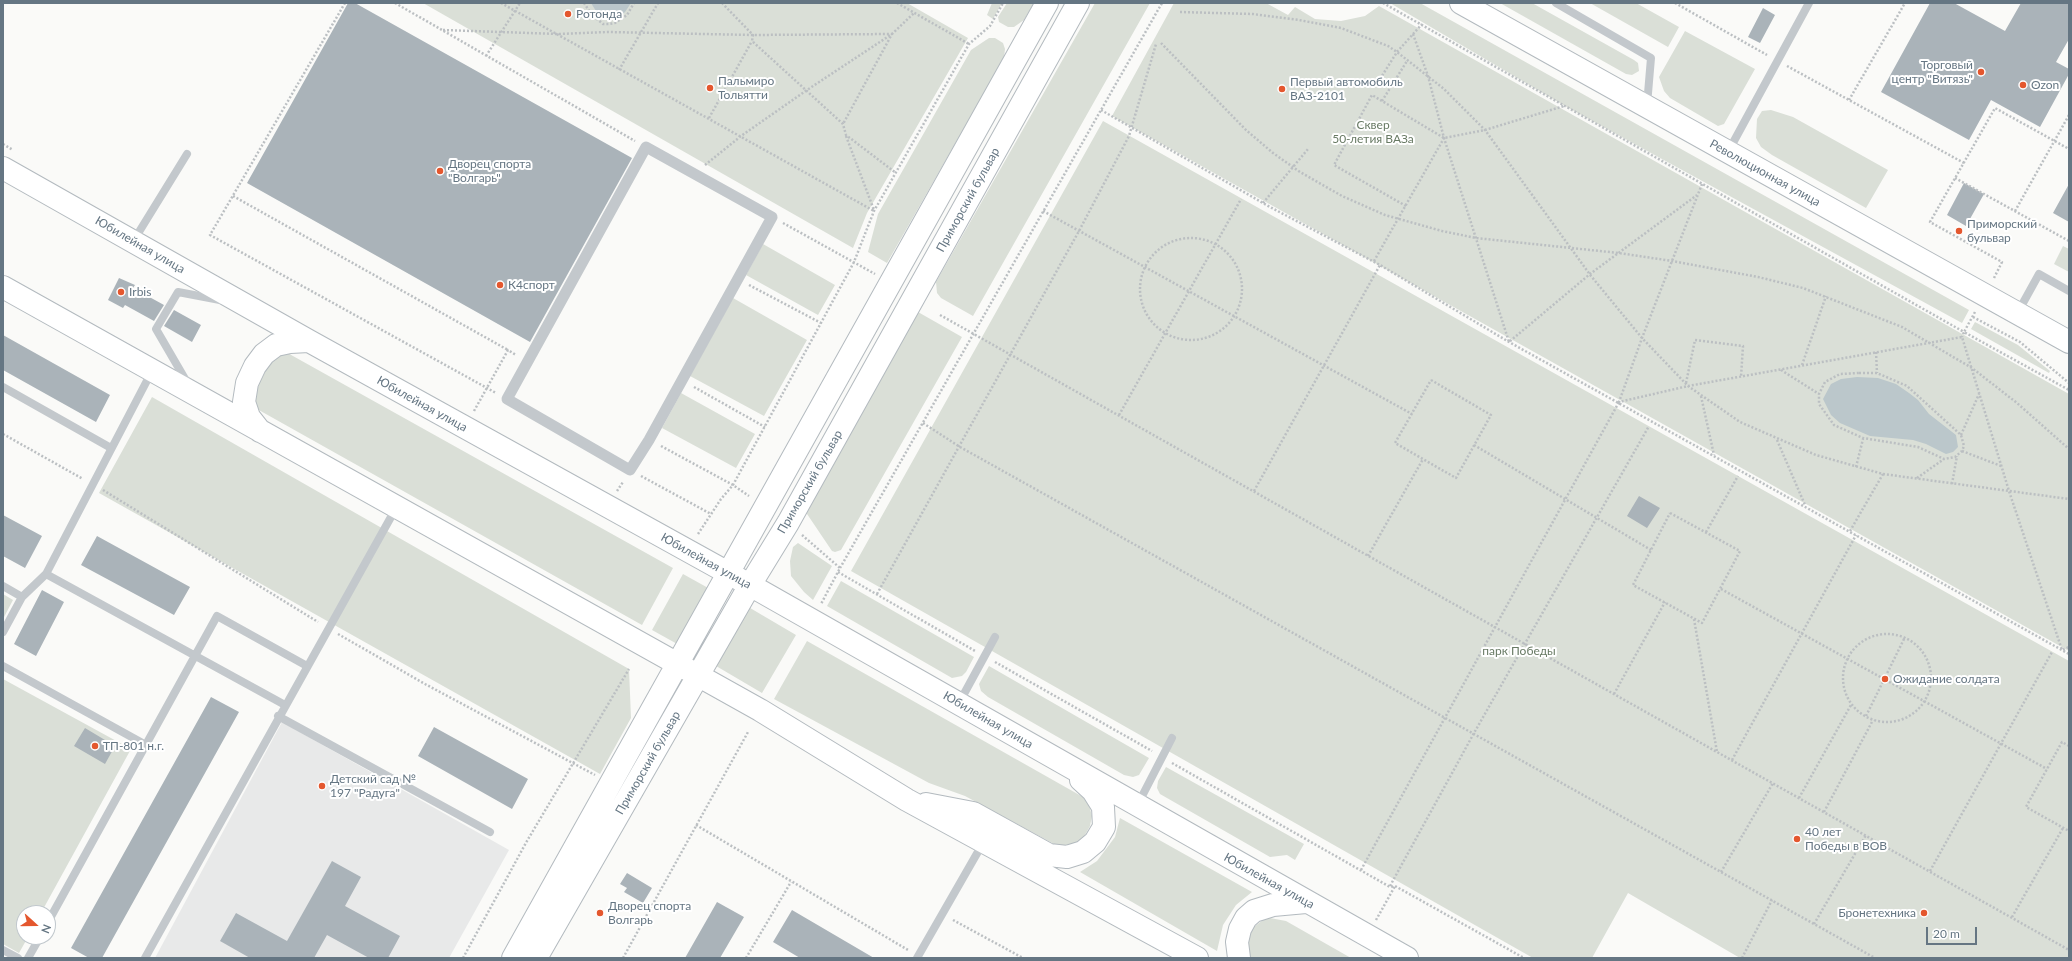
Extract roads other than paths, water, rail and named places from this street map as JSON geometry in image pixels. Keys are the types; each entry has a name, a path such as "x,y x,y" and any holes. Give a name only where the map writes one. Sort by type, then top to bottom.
{"main road":[{"path":"513,958 1047,3"},
{"name":"Приморский бульвар","path":"536,958 750,585 796,509 1078,3"},
{"name":"Революционная улица","path":"1461,3 2069,342"},
{"name":"Юбилейная улица","path":"3,168 134,240 309,341 750,585 1407,958"},
{"path":"3,287 260,432 760,710 907,800 983,843 1197,958"},
{"path":"260,432 248,417 244,402 247,383 255,366 264,354 276,346 290,342 309,341"},
{"path":"907,800 973,813 1049,855 1067,857 1082,852 1095,842 1104,827 1103,807 1093,791 1066,765"},
{"path":"1239,958 1237,942 1240,928 1246,918 1254,911 1273,905 1306,902"}],"street":[{"path":"646,147 772,217 649,440 630,470 507,399 646,147"}],"lane":[{"path":"1556,3 1651,58 1647,106"},
{"path":"1728,152 1776,61 1809,3"},
{"path":"134,240 187,154"},
{"path":"2017,313 2039,274 2069,291"},
{"path":"194,394 156,329 178,292 245,304"},
{"path":"3,632 22,597 46,574 152,370"},
{"path":"3,387 111,448"},
{"path":"145,958 278,716 396,507"},
{"path":"46,574 285,705"},
{"path":"3,586 22,597"},
{"path":"56,908 217,616 307,666"},
{"path":"959,704 995,638"},
{"path":"3,666 146,745"},
{"path":"278,716 490,832"},
{"path":"1137,806 1172,738"},
{"path":"917,957 983,843"},
{"path":"28,958 35,945"},
{"path":"3,950 18,958"}],"place":[{"name":"Ротонда","path":"568,14"},
{"name":"Торговый центр \"Витязь\"","path":"1981,72"},
{"name":"Ozon","path":"2023,85"},
{"name":"Пальмиро Тольятти","path":"710,88"},
{"name":"Первый автомобиль ВАЗ-2101","path":"1282,89"},
{"name":"Дворец спорта \"Волгарь\"","path":"440,171"},
{"name":"Приморский бульвар","path":"1959,231"},
{"name":"К4спорт","path":"500,285"},
{"name":"Irbis","path":"121,292"},
{"name":"Ожидание солдата","path":"1885,679"},
{"name":"ТП-801 н.г.","path":"95,746"},
{"name":"Детский сад № 197 \"Радуга\"","path":"322,786"},
{"name":"40 лет Победы в ВОВ","path":"1797,839"},
{"name":"Дворец спорта Волгарь","path":"600,913"},
{"name":"Бронетехника","path":"1924,913"}],"park label":[{"name":"Сквер 50-летия ВАЗа","path":"1373,132"},
{"name":"парк Победы","path":"1519,651"}]}
